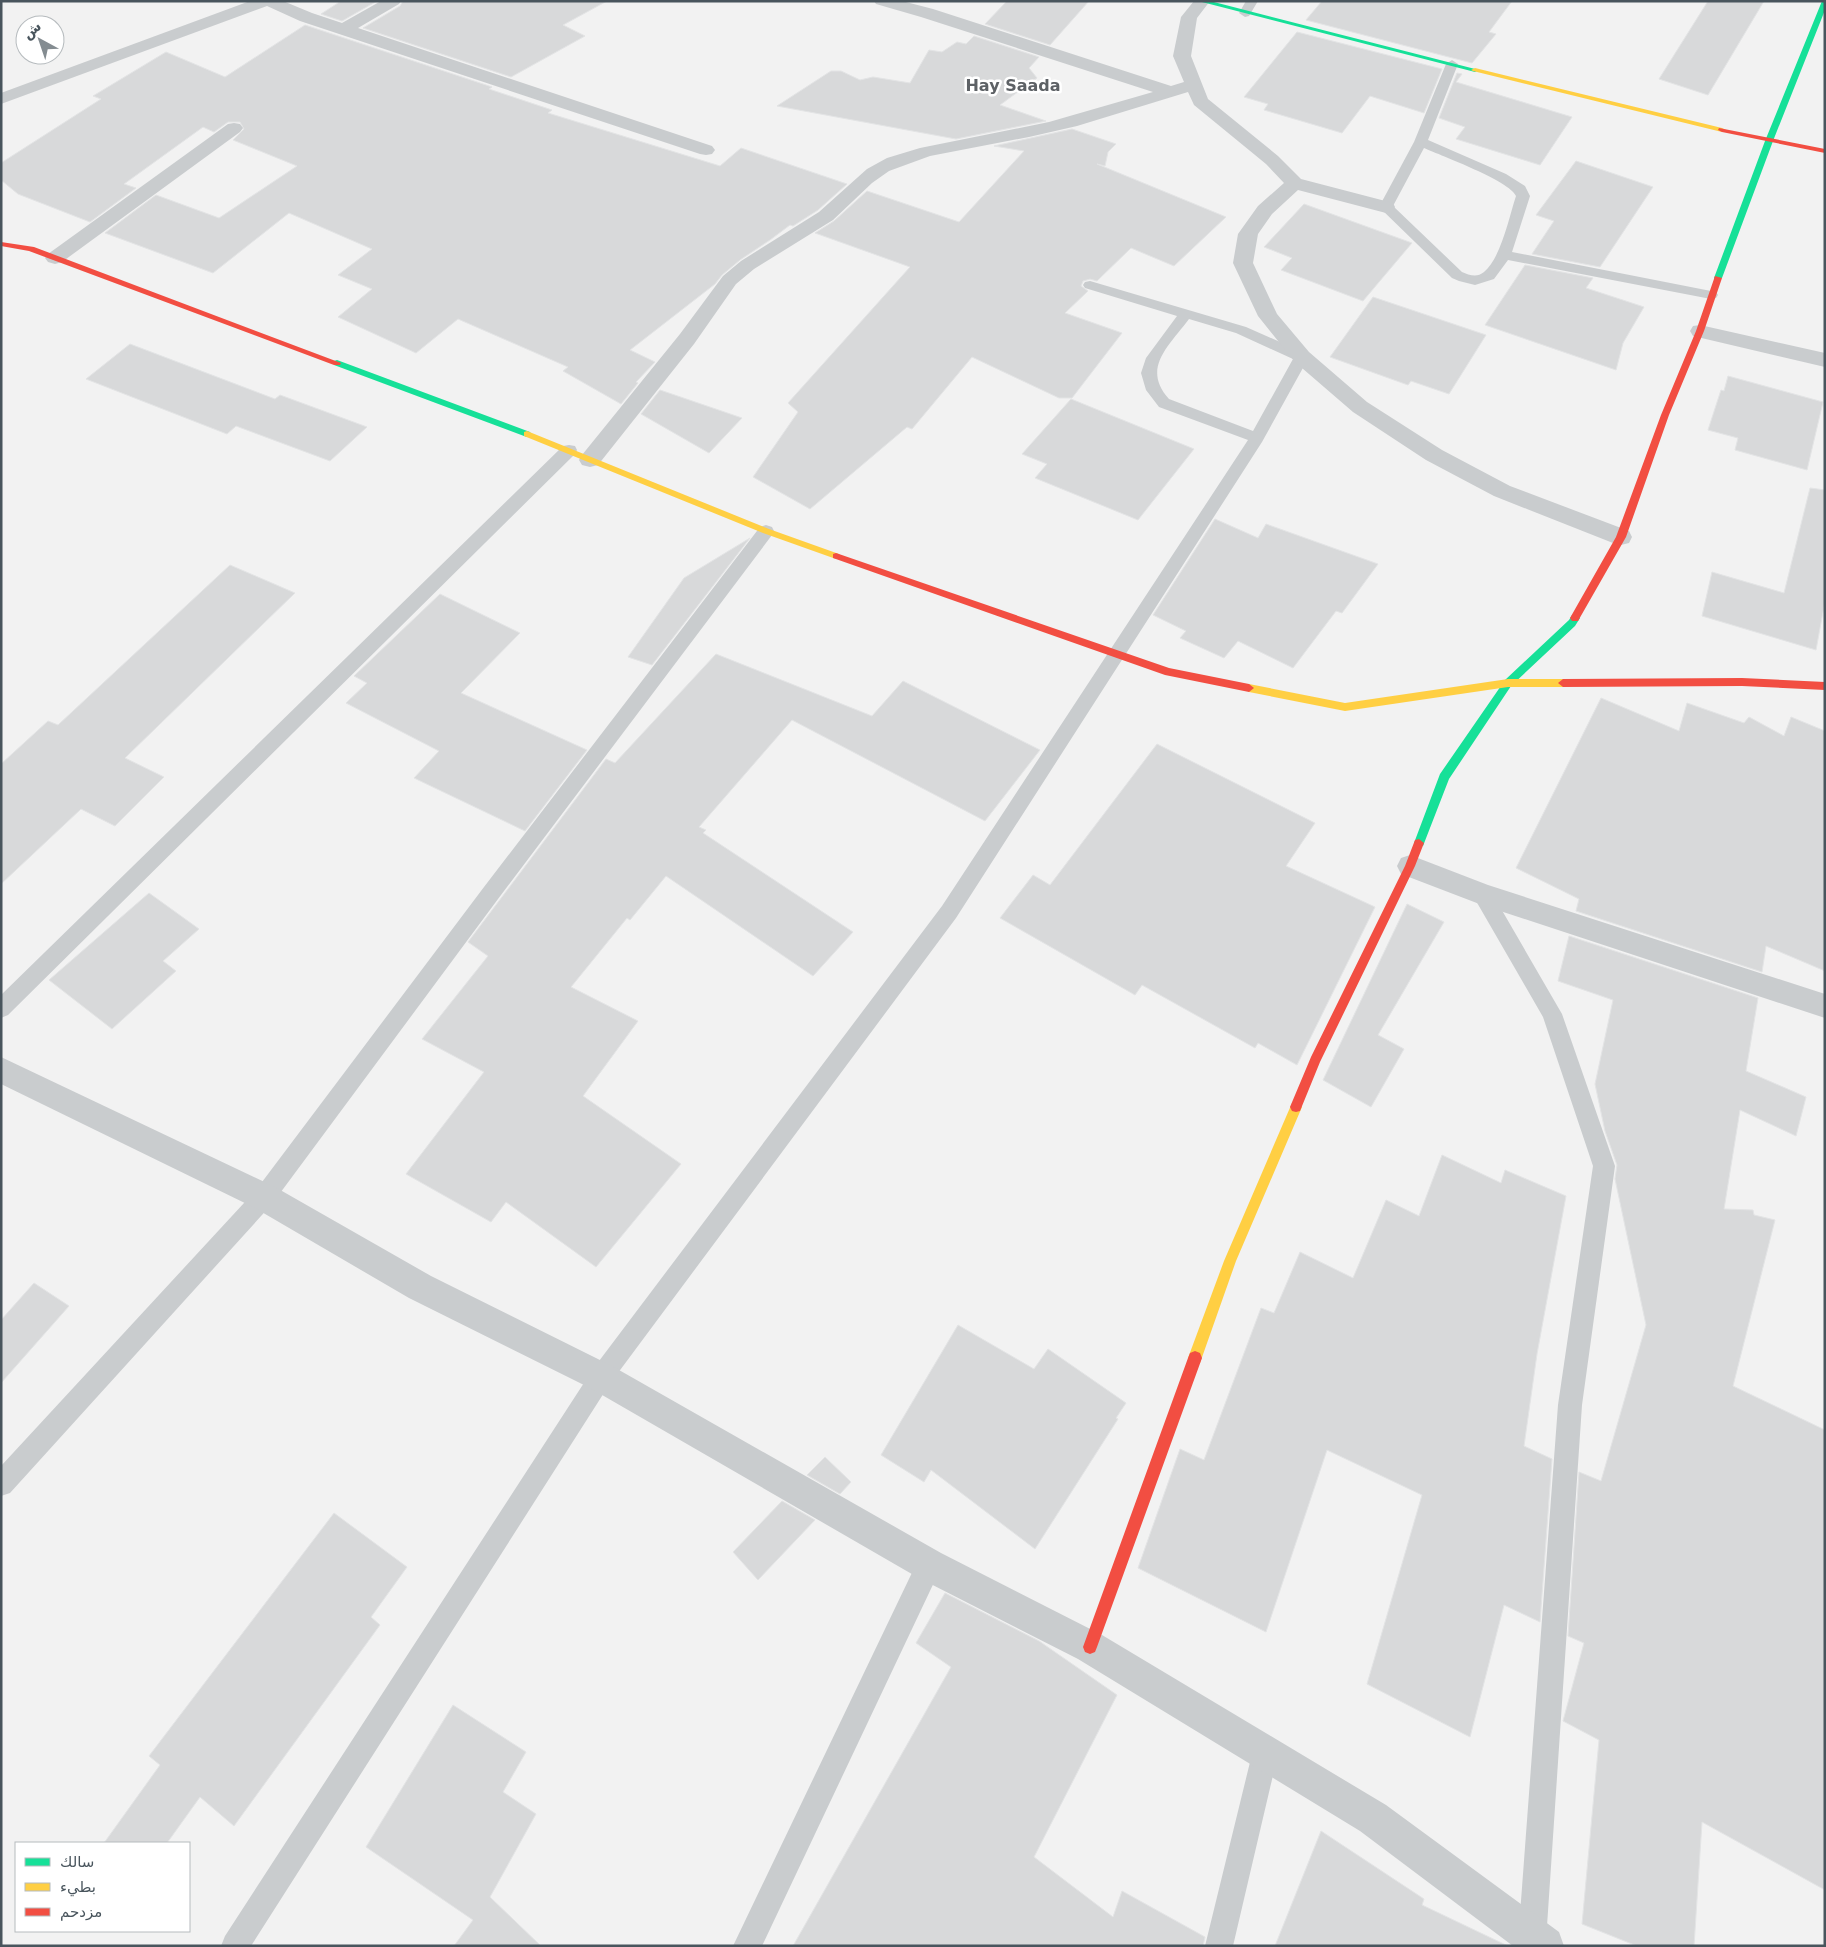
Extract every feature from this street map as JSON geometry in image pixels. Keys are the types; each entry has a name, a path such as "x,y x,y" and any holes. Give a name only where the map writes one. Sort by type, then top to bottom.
{"street":[{"path":"1,99 268,1 306,17 706,150"},
{"path":"344,29 393,1"},
{"path":"882,1 927,13 1171,92"},
{"path":"1386,207 1294,183 1272,160 1200,101 1182,56 1189,17 1201,1 1579,97 1769,141 1825,151"},
{"path":"1090,1647 1230,1261 1315,1060 1410,866 1444,777 1508,683 1572,623 1621,537 1665,414 1700,331 1711,295 1769,141 1825,2"},
{"path":"590,460 688,338 719,293 737,274 758,259 806,232 832,211 863,181 881,168 892,162 936,149 1030,132 1082,119 1193,85"},
{"path":"55,258 234,128"},
{"path":"1294,183 1265,210 1248,234 1244,263 1268,316 1302,357 1360,407 1434,455 1502,491 1621,537"},
{"path":"1,244 31,249 569,450 766,531 1168,672 1345,707 1508,683 1742,682 1825,686"},
{"path":"1700,331 1825,360"},
{"path":"1410,866 1482,894 1825,1006"},
{"path":"1,1070 264,1197 420,1287 601,1377 930,1565 1090,1647 1373,1818 1537,1942"}],"lane":[{"path":"1245,13 1252,1"},
{"path":"1421,142 1501,177 1520,189 1523,196 1504,254 1489,276 1475,281 1457,275 1386,207 1421,142 1452,64"},
{"path":"1504,254 1711,295"},
{"path":"235,1946 601,1377 949,912 1257,438 1302,357 1241,330 1090,285"},
{"path":"1186,314 1156,354 1149,373 1154,393 1164,403 1257,438"},
{"path":"1,1009 569,450"},
{"path":"1,1484 264,1197 491,893 766,531"},
{"path":"1482,894 1552,1014 1604,1166 1570,1405 1537,1942"},
{"path":"747,1946 930,1565"},
{"path":"1220,1946 1265,1754"}],"building":[{"path":"341,1 377,1 342,21 321,14"},
{"path":"403,1 607,1 563,25 585,36 511,77 363,28 400,6"},
{"path":"1007,1 1089,1 1050,45 985,24"},
{"path":"1322,1 1512,1 1489,32 1496,34 1472,63 1306,20"},
{"path":"1708,1 1764,1 1708,95 1659,79"},
{"path":"305,25 492,87 489,89 552,110 548,113 720,166 741,148 847,184 818,210 793,226 790,225 740,260 722,275 715,284 630,350 655,362 636,382 638,383 621,404 563,371 568,367 458,319 416,353 338,317 372,289 338,275 372,249 289,213 213,273 105,233 156,195 219,218 297,166 233,140 244,129 240,122 228,122 214,132 203,127 124,184 136,188 90,222 18,194 1,180 1,163 101,99 93,96 166,52 225,77"},
{"path":"1297,32 1442,69 1424,113 1370,96 1342,133 1264,110 1268,104 1244,97"},
{"path":"974,36 1039,57 1029,68 1037,78 1000,105 1046,121 956,139 777,106 831,71 841,71 860,80 873,77 910,83 929,50 942,52 957,42 966,44"},
{"path":"1457,73 1462,74 1456,82 1572,117 1540,165 1456,139 1465,127 1439,118"},
{"path":"1072,129 1116,144 1108,152 1105,166 1097,164 1226,217 1174,266 1131,248 1097,281 1090,279 1083,281 1081,286 1088,291 1065,313 1122,333 1072,398 1059,398 972,357 912,429 907,427 810,509 753,477 798,412 788,403 910,267 815,233 834,221 867,191 959,222 1024,151 994,146"},
{"path":"1576,161 1653,187 1600,267 1532,254 1554,221 1536,215"},
{"path":"1304,204 1412,243 1363,301 1281,270 1292,258 1264,247"},
{"path":"1525,265 1593,278 1586,288 1644,307 1623,343 1616,370 1485,325"},
{"path":"1373,297 1486,335 1449,394 1411,381 1408,385 1330,357"},
{"path":"130,344 275,399 280,395 367,427 330,461 236,426 227,434 86,379"},
{"path":"1728,376 1823,402 1807,470 1735,450 1738,438 1708,430 1721,390 1724,391"},
{"path":"660,390 742,418 709,453 641,414"},
{"path":"1071,399 1194,449 1138,520 1035,478 1047,464 1022,454"},
{"path":"1810,488 1825,490 1825,601 1816,650 1702,616 1712,572 1784,593"},
{"path":"1215,519 1258,538 1266,524 1378,564 1342,613 1336,611 1293,668 1238,641 1224,658 1180,638 1186,631 1153,615"},
{"path":"750,538 652,665 628,657 684,578"},
{"path":"230,565 295,593 125,758 164,777 115,826 81,809 1,884 1,764 48,721 58,725"},
{"path":"440,594 520,633 461,693 587,750 525,831 414,778 439,751 346,703 367,683 354,676"},
{"path":"716,654 872,716 903,681 1040,750 985,821 792,720 699,827 706,830 703,833 853,932 813,976 666,876 630,920 627,918 571,987 638,1021 583,1096 681,1164 596,1267 506,1202 491,1222 406,1174 484,1072 422,1039 488,956 468,942 606,759 615,763"},
{"path":"1601,698 1679,731 1687,703 1744,723 1749,717 1784,736 1791,717 1825,731 1825,971 1766,946 1762,972 1576,911 1579,899 1516,868"},
{"path":"1157,744 1315,823 1286,866 1375,907 1297,1065 1258,1043 1255,1048 1142,985 1135,995 1000,918 1033,875 1050,885"},
{"path":"149,893 199,929 163,961 176,971 112,1029 49,980"},
{"path":"1407,904 1444,922 1378,1035 1404,1049 1371,1107 1323,1080"},
{"path":"1569,936 1758,998 1746,1071 1806,1097 1796,1136 1740,1110 1724,1209 1753,1210 1754,1215 1775,1220 1733,1386 1825,1430 1825,1890 1702,1822 1694,1946 1637,1946 1582,1924 1599,1740 1563,1721 1584,1643 1568,1636 1579,1472 1601,1481 1646,1325 1615,1179 1617,1165 1605,1131 1595,1084 1613,1000 1558,981"},
{"path":"1442,1155 1501,1183 1505,1170 1566,1196 1537,1354 1524,1446 1552,1459 1540,1622 1504,1605 1470,1737 1367,1684 1422,1495 1327,1450 1266,1632 1138,1568 1180,1449 1204,1460 1261,1308 1274,1313 1300,1252 1353,1278 1386,1200 1419,1216"},
{"path":"34,1283 69,1306 1,1383 1,1320"},
{"path":"958,1325 1034,1369 1048,1349 1126,1403 1116,1418 1118,1419 1035,1549 931,1470 924,1482 881,1455"},
{"path":"825,1457 851,1482 840,1494 807,1475"},
{"path":"782,1501 815,1520 758,1580 733,1552"},
{"path":"334,1513 407,1567 371,1617 380,1625 234,1826 200,1797 168,1842 105,1842 160,1765 149,1756"},
{"path":"945,1593 1039,1641 1117,1695 1034,1857 1113,1917 1122,1891 1205,1937 1203,1946 793,1946 951,1667 916,1643"},
{"path":"453,1705 526,1752 503,1792 536,1814 490,1897 541,1946 454,1946 473,1920 366,1847"},
{"path":"1321,1831 1424,1899 1422,1905 1508,1946 1275,1946"}],"traffic: fast":[{"path":"1201,1 1475,70"},
{"path":"1718,278 1769,141 1825,1"},
{"path":"337,363 527,434"},
{"path":"1419,843 1444,777 1508,683 1575,618"}],"traffic: slow":[{"path":"1475,70 1722,130"},
{"path":"527,434 766,531 836,556"},
{"path":"1249,688 1345,707 1508,683 1563,683"},
{"path":"1195,1358 1230,1261 1296,1107"}],"traffic: jam":[{"path":"1722,130 1825,151"},
{"path":"1,244 31,249 337,363"},
{"path":"1575,618 1621,537 1665,415 1700,331 1718,278"},
{"path":"836,556 1168,672 1249,688"},
{"path":"1563,683 1742,682 1825,686"},
{"path":"1296,1107 1315,1061 1410,866 1419,843"},
{"path":"1090,1647 1195,1358"}],"district":[{"name":"Hay Saada","path":"1013,85"}]}
